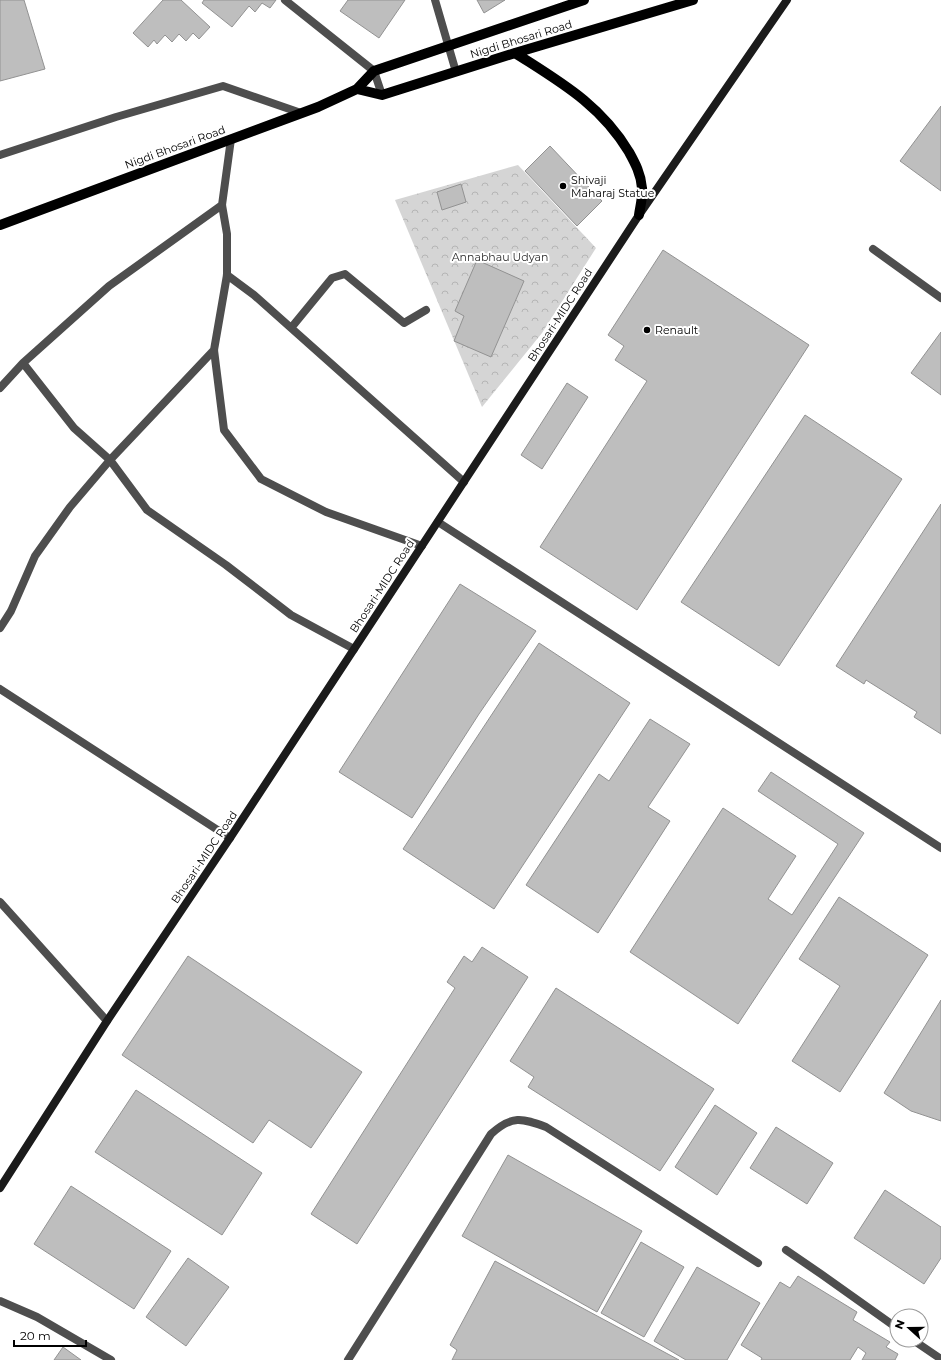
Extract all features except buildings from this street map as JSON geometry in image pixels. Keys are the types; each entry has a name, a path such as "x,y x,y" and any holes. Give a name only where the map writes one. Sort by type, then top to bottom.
{"main road":[{"name":"Nigdi Bhosari Road","path":"0,225 302,113 357,89 374,71 584,0"},
{"name":"Nigdi Bhosari Road","path":"382,95 515,53 693,0"},
{"path":"515,53 573,91 607,120 634,162 640,175 643,190 639,215"},
{"path":"357,89 382,95"}],"street":[{"path":"285,0 374,71 382,95"},
{"path":"435,0 456,72"},
{"name":"Bhosari-MIDC Road","path":"0,1188 108,1021 230,838 639,215 787,0"},
{"path":"0,155 116,117 223,86 302,113"},
{"path":"231,139 222,205 227,234 227,275 214,350 224,430 261,479 326,512 422,546"},
{"path":"0,388 23,363 109,286 222,205"},
{"path":"873,249 941,298"},
{"path":"291,328 332,278 345,274 404,323 426,310"},
{"path":"227,275 254,295 464,482"},
{"path":"0,628 11,610 35,556 70,507 110,460 214,350"},
{"path":"23,363 74,428 110,460 147,510 226,565 292,615 354,649"},
{"path":"438,522 941,848"},
{"path":"0,689 230,838"},
{"path":"0,902 108,1021"},
{"path":"348,1360 491,1134 499,1126 509,1121 528,1120 546,1127 758,1263"},
{"path":"786,1250 889,1322"},
{"path":"0,1301 37,1317 111,1360"},
{"path":"925,1348 941,1359"}],"green space":[{"name":"Annabhau Udyan","path":"518,165 596,248 542,333 482,407 395,200"}],"place":[{"name":"Shivaji Maharaj Statue","path":"563,186"},
{"name":"Renault","path":"647,330"}]}
